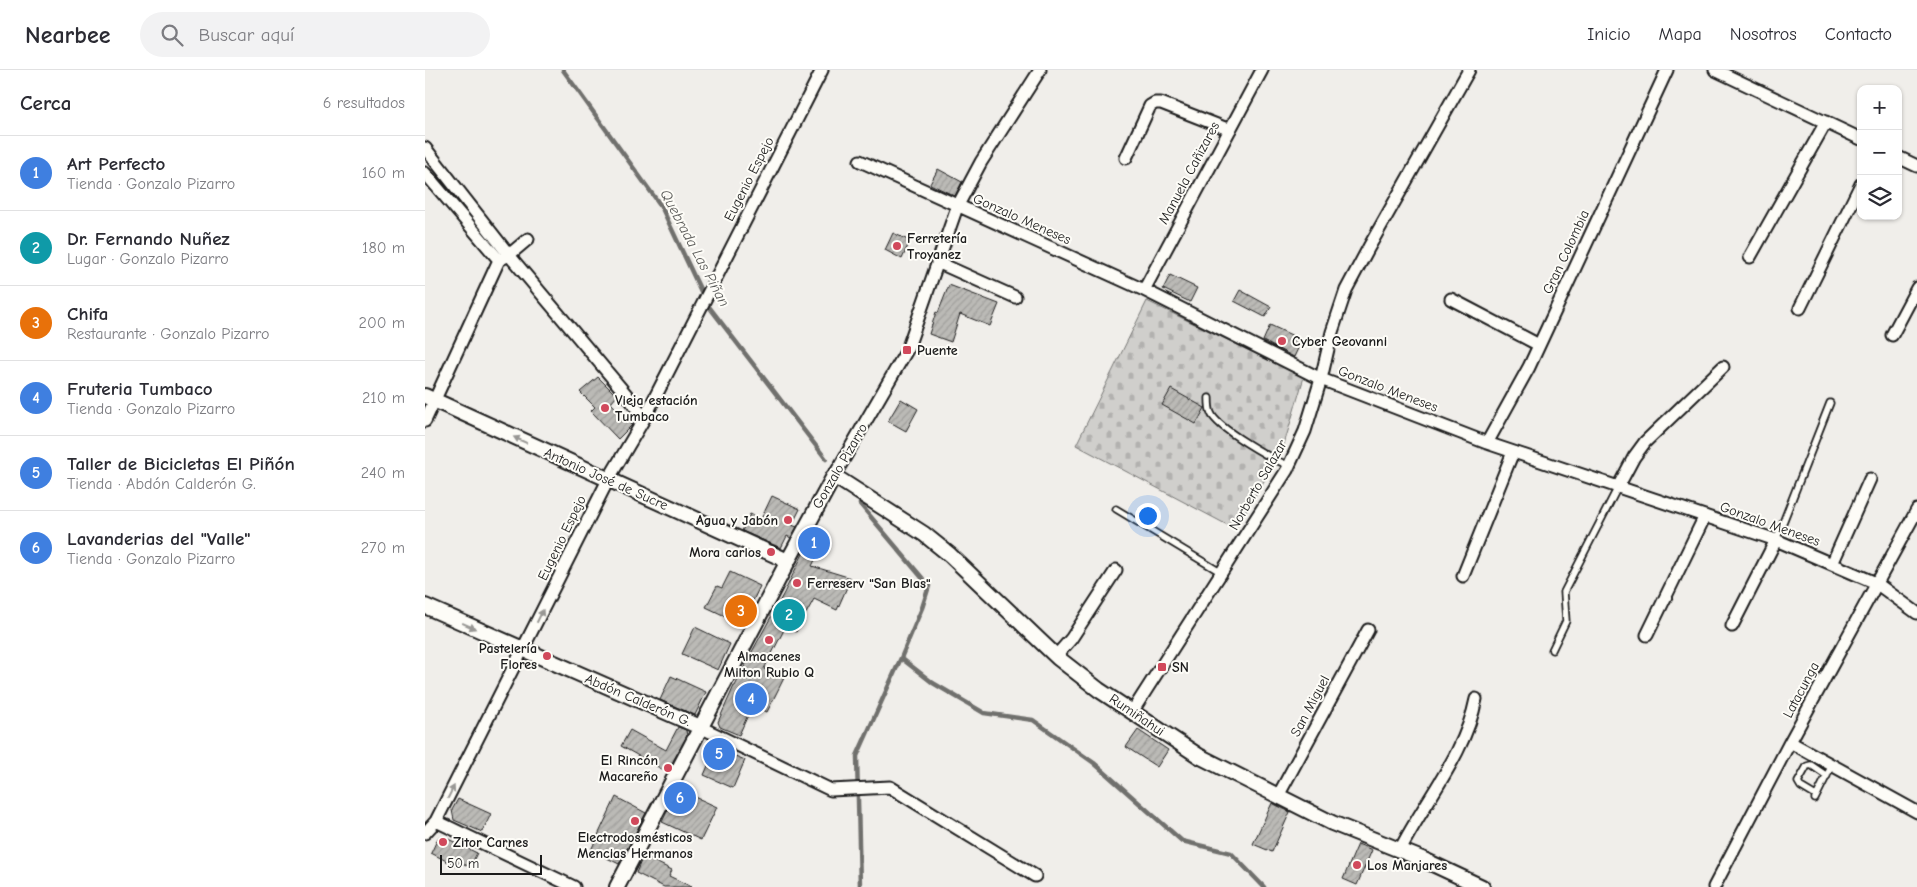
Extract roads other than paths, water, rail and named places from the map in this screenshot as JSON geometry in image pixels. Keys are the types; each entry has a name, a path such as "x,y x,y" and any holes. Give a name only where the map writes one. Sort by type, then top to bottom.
{"street":[{"name":"Eugenio Espejo","path":"425,833 436,821 608,480 645,419 822,70"},
{"name":"Gonzalo Pizarro","path":"617,887 788,561 834,476 907,350 957,207 981,162 1040,70"},
{"name":"Manuela Cañizares","path":"1144,290 1261,70"},
{"name":"Norberto Salazar","path":"1133,712 1289,465 1305,431 1321,379 1332,332 1346,290 1469,70"},
{"name":"Gran Colombia","path":"1487,443 1539,344 1667,70"},
{"path":"1715,70 1857,137"},
{"path":"1126,158 1150,106 1155,103 1161,103 1230,130"},
{"path":"1750,257 1825,122"},
{"path":"425,148 504,258"},
{"path":"1902,159 1917,166"},
{"name":"Gonzalo Meneses","path":"860,161 957,207 1144,290 1321,379 1487,443 1776,540 1876,583 1917,613"},
{"path":"425,173 504,258 630,399 645,419"},
{"path":"1800,308 1857,192"},
{"path":"425,421 430,398 504,258 528,239"},
{"path":"937,262 1015,297"},
{"path":"1892,335 1917,288"},
{"path":"1451,299 1539,344"},
{"path":"1618,487 1634,457 1645,442 1723,367"},
{"name":"Antonio José de Sucre","path":"430,398 788,561"},
{"path":"1463,576 1513,452"},
{"name":"Rumiñahui","path":"834,476 924,534 950,554 1056,656 1099,690 1199,756 1332,823 1400,850 1482,887"},
{"path":"1832,564 1870,479"},
{"name":"Latacunga","path":"1715,887 1790,742 1917,510"},
{"path":"1647,636 1705,516"},
{"path":"1732,626 1776,540"},
{"path":"1056,656 1071,639 1116,570"},
{"name":"Abdón Calderón G.","path":"425,606 523,651 700,727 831,790 891,786 1035,876"},
{"name":"San Miguel","path":"1278,796 1368,630"},
{"path":"1400,850 1464,739 1476,700"},
{"path":"1790,742 1830,770 1917,812"},
{"path":"436,821 574,887"}],"lane":[{"path":"1209,398 1211,414 1221,425 1277,461 1289,465"},
{"path":"1776,540 1830,403"},
{"path":"1552,650 1567,621 1564,592 1618,487"},
{"path":"1116,509 1222,573"},
{"path":"1807,766 1830,770 1815,798 1801,787 1798,782 1807,766"}],"waterway":[{"name":"Quebrada Las Piñan","path":"563,70 661,206 707,304 826,459"},
{"path":"860,504 929,586 901,658 933,683 984,713 1033,720 1094,763 1182,841 1231,853 1264,887"},
{"path":"860,887 857,756 901,658"}],"place":[{"name":"Ferretería Troyanez","path":"897,246"},
{"name":"Cyber Geovanni","path":"1282,341"},
{"name":"Puente","path":"907,350"},
{"name":"Vieja estación Tumbaco","path":"605,408"},
{"name":"Agua y Jabón","path":"788,520"},
{"name":"Art Perfecto","path":"814,543"},
{"name":"Mora carlos","path":"771,552"},
{"name":"Ferreserv \"San Blas\"","path":"797,583"},
{"name":"Chifa","path":"741,611"},
{"name":"Dr. Fernando Nuñez","path":"789,615"},
{"name":"Almacenes Milton Rubio Q","path":"769,640"},
{"name":"Pastelería Flores","path":"547,656"},
{"name":"SN","path":"1162,667"},
{"name":"Fruteria Tumbaco","path":"751,699"},
{"name":"Taller de Bicicletas El Piñón","path":"719,754"},
{"name":"El Rincón Macareño","path":"668,768"},
{"name":"Lavanderias del \"Valle\"","path":"680,798"},
{"name":"Electrodosmésticos Mencias Hermanos","path":"635,821"},
{"name":"Zitor Carnes","path":"443,842"},
{"name":"Los Manjares","path":"1357,865"}]}
